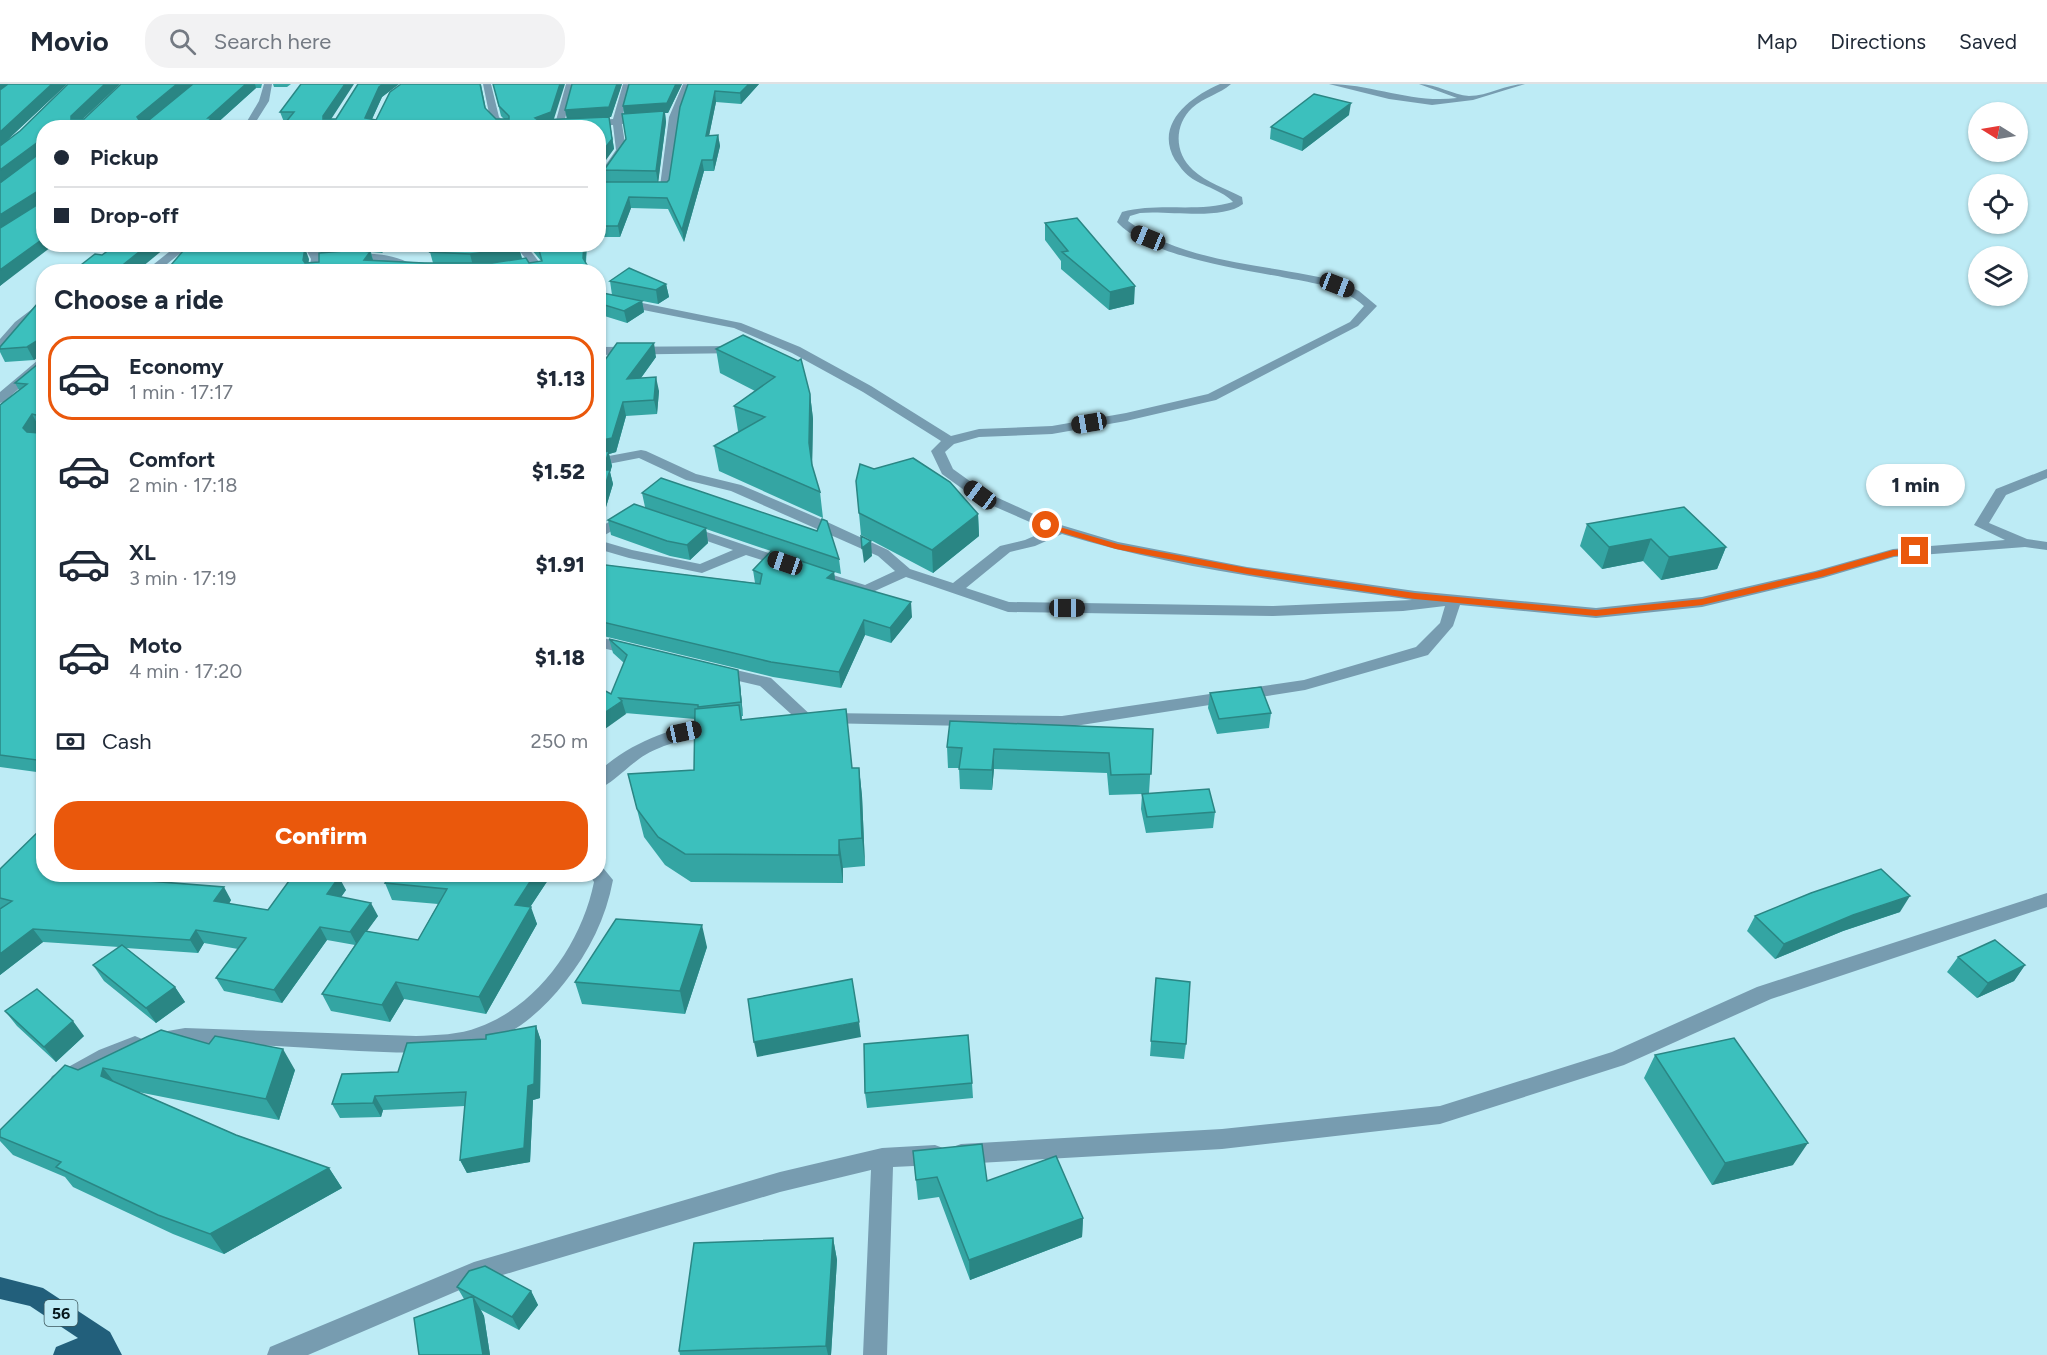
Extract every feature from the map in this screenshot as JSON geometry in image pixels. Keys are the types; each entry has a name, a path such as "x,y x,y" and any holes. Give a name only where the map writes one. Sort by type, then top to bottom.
{"main road":[{"name":"56","path":"0,1288 34,1296 106,1348"},
{"path":"65,1355 106,1348"}],"street":[{"path":"252,120 264,101 268,84"},
{"path":"488,84 497,120"},
{"path":"560,120 570,84"},
{"path":"606,179 621,150 617,121 627,84"},
{"path":"643,189 665,189 674,117 687,84"},
{"path":"1227,84 1210,91 1184,109 1173,126 1175,149 1187,170 1238,199 1238,204 1227,209 1142,208 1126,214 1122,222 1133,232 1162,244 1211,258 1337,285 1360,294 1371,306 1354,324 1212,397 1126,417 1063,428 979,433 949,441 938,451 947,471 980,495 1046,525 1116,546 1247,571 1454,600 1596,613 1702,602 1818,575 1893,553 2025,543 2047,546"},
{"path":"1333,84 1442,103 1521,84"},
{"path":"1423,84 1468,98"},
{"path":"663,118 674,117"},
{"path":"606,122 652,118"},
{"path":"160,264 176,252"},
{"path":"312,252 316,264"},
{"path":"316,259 361,256 385,259 400,264"},
{"path":"606,299 737,325 796,350 867,389 949,441"},
{"path":"0,347 19,324 36,310"},
{"path":"606,351 796,350"},
{"path":"0,399 36,366"},
{"path":"606,460 640,454 691,477 736,488 884,553 905,572 1008,607 1273,611 1403,606 1454,600"},
{"path":"2025,543 1982,525 2001,492 2047,473"},
{"path":"606,530 635,511 646,515"},
{"path":"668,523 866,590 905,572"},
{"path":"957,588 1005,549 1030,543 1060,530"},
{"path":"606,547 629,554 702,569 745,550"},
{"path":"785,721 807,718 1062,722 1305,685 1422,651 1444,628 1452,611 1454,600"},
{"path":"606,644 648,654"},
{"path":"707,668 765,682 807,718"},
{"path":"606,776 628,757 665,738 703,728 731,726"},
{"path":"43,1095 73,1073 106,1056 158,1040 207,1037 421,1045 466,1040 488,1033 524,1013 538,1000 572,959 589,931 600,901 604,882"},
{"path":"279,1355 474,1274 780,1182 882,1158 1222,1138 1440,1115 1617,1059 1764,993 2047,900"},
{"path":"875,1355 882,1158"}],"building":[{"path":"8,84 52,84 0,132 0,90"},
{"path":"68,84 105,84 71,116 71,119 84,119 121,84 177,84 137,117 139,120 36,120 36,143 0,170 0,146 20,131"},
{"path":"193,84 246,84 208,118 212,118 210,120 149,120"},
{"path":"301,84 345,84 323,116 323,119 336,119 358,84 383,84 379,87 365,118 376,120 288,120 294,112 280,112"},
{"path":"401,84 480,84 485,108 496,119 509,119 509,116 499,106 493,84 560,84 551,112 535,118 538,120 376,120 390,92"},
{"path":"572,84 617,84 609,107 565,110"},
{"path":"629,84 676,84 667,103 623,106"},
{"path":"688,84 749,84 740,93 715,91 706,136 718,135 713,160 702,160 682,230 667,198 629,197 618,226 606,226 606,182 667,182 669,180 680,107"},
{"path":"1314,94 1351,103 1303,139 1271,127"},
{"path":"664,111 656,171 606,170 626,139 622,114"},
{"path":"609,117 612,139 606,147 606,120 538,120"},
{"path":"36,156 36,192 0,215 0,183"},
{"path":"36,206 36,244 0,270 0,228"},
{"path":"1077,218 1135,286 1110,292 1062,252 1068,251 1045,223"},
{"path":"106,252 139,252 124,264 82,264 95,254 102,255"},
{"path":"182,252 304,252 303,260 305,263 319,262 319,253 370,252 364,260 492,263 526,258 529,263 542,261 540,252 583,252 583,258 586,264 172,264"},
{"path":"430,252 486,252 470,254"},
{"path":"629,268 666,284 656,290 610,281"},
{"path":"606,294 642,301 624,311 606,305"},
{"path":"36,305 36,341 27,347 0,349"},
{"path":"743,335 798,361 801,359 810,394 809,443 812,465 820,492 714,446 765,417 734,406 775,377 716,349"},
{"path":"617,343 654,343 627,379 656,377 654,400 623,402 612,438 606,439 606,359"},
{"path":"36,366 36,415 32,414 23,428 27,432 36,433 36,760 0,755 0,405 27,384 15,383"},
{"path":"913,458 950,482 978,514 932,550 859,513 856,481 860,464 874,469"},
{"path":"606,470 610,470 606,483"},
{"path":"661,478 817,531 822,519 827,521 839,559 642,493"},
{"path":"634,504 706,528 687,545 667,541 608,520"},
{"path":"1684,507 1726,547 1669,557 1651,539 1609,547 1587,524"},
{"path":"861,536 871,541 862,548"},
{"path":"771,551 834,572 827,578 911,602 890,628 864,620 839,672 771,662 606,623 606,565 760,584 762,574 753,570"},
{"path":"609,639 738,670 741,702 698,707 698,705 619,698 622,701 606,712 606,691 611,694 627,655"},
{"path":"1261,687 1271,713 1219,719 1210,693"},
{"path":"739,705 741,720 846,709 852,768 859,768 862,838 839,840 839,855 685,854 658,837 637,809 628,774 694,770 695,709"},
{"path":"950,721 1153,729 1151,774 1111,775 1109,753 994,749 992,770 959,769 962,748 947,747"},
{"path":"1209,789 1215,812 1147,817 1142,794"},
{"path":"36,834 36,882 162,882 224,887 214,901 268,910 288,882 335,882 327,894 371,903 350,932 320,927 274,990 216,978 246,938 196,930 190,940 33,929 0,954 0,909 12,901 0,898 0,869"},
{"path":"1881,869 1910,896 1853,915 1784,944 1755,916 1811,893"},
{"path":"530,882 515,905 531,907 479,997 396,982 382,1005 322,994 365,931 418,940 447,889 385,883"},
{"path":"616,919 702,925 680,991 575,982"},
{"path":"1995,940 2025,965 1988,983 1958,957"},
{"path":"122,945 175,987 146,1008 93,965"},
{"path":"1156,978 1190,982 1186,1044 1151,1041"},
{"path":"852,979 859,1022 754,1042 748,999"},
{"path":"37,989 73,1021 44,1047 5,1011"},
{"path":"536,1026 534,1084 528,1086 524,1148 460,1160 466,1092 375,1096 373,1103 332,1104 342,1074 398,1072 407,1043 486,1039 486,1035"},
{"path":"161,1030 209,1044 215,1036 283,1049 266,1099 103,1068 101,1076 236,1135 329,1168 210,1234 158,1215 56,1167 61,1162 0,1137 0,1130 65,1065 78,1070"},
{"path":"968,1035 972,1083 865,1093 864,1044"},
{"path":"1734,1038 1808,1143 1725,1163 1655,1055"},
{"path":"982,1144 987,1181 1056,1156 1083,1218 969,1260 937,1177 916,1180 913,1151"},
{"path":"833,1238 826,1346 679,1351 694,1243"},
{"path":"485,1266 531,1291 512,1317 457,1287 469,1271"},
{"path":"473,1296 483,1355 419,1355 414,1318"}],"route":[{"path":"1046,525 1116,546 1247,571 1415,596 1596,613 1702,602 1818,575 1893,553 1915,551"}]}
